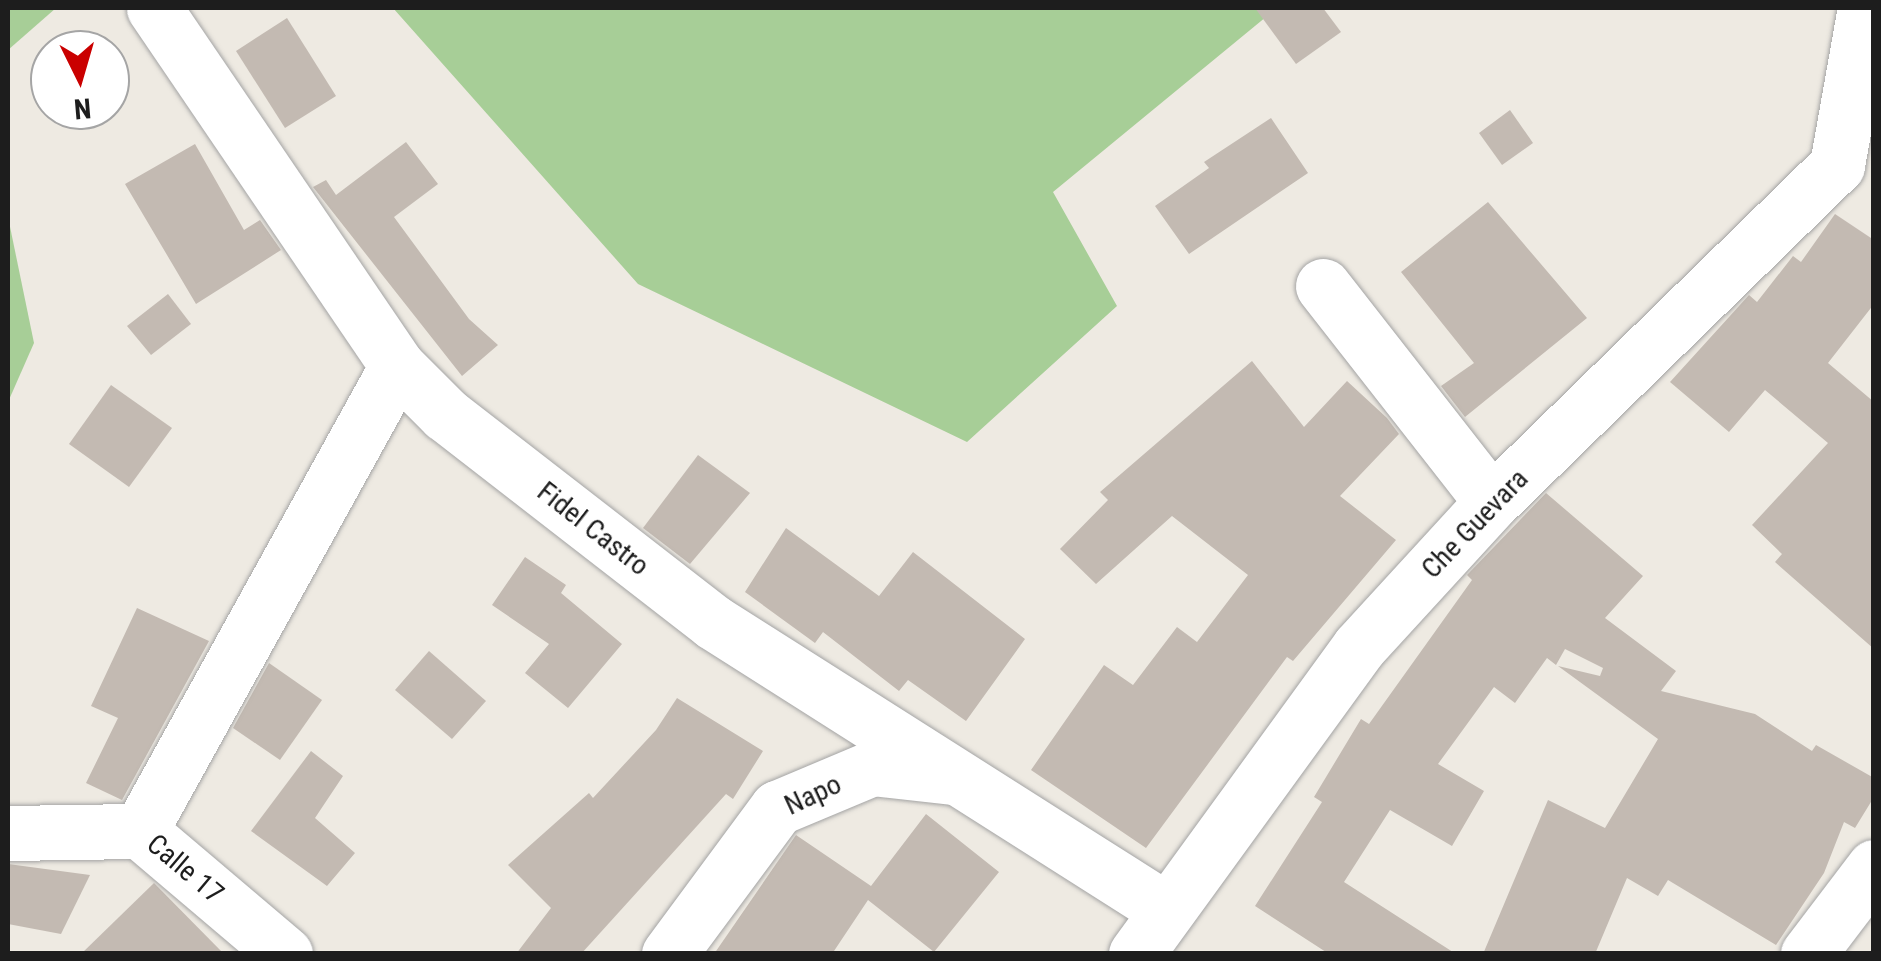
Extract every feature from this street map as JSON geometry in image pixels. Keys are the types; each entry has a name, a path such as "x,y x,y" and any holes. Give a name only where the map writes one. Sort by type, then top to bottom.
{"street":[{"name":"Fidel Castro","path":"154,8 397,366 444,414 714,622 964,778 1150,931"},
{"path":"1855,171 1865,8"},
{"name":"Che Guevara","path":"1150,931 1360,647 1492,502 1855,171"},
{"path":"1323,286 1492,502"},
{"path":"140,831 397,366"},
{"name":"Napo","path":"669,954 777,808 872,768 964,778"},
{"name":"Calle 17","path":"8,833 140,831 286,954"},
{"path":"1808,954 1874,868"}],"green space":[{"path":"8,8 56,8 30,30 8,50"},
{"path":"393,8 1277,8 1053,192 1117,306 967,442 638,284"},
{"path":"8,217 34,343 8,402"}],"building":[{"path":"1255,8 1323,8 1341,32 1296,64"},
{"path":"287,18 336,96 285,128 236,51"},
{"path":"1510,110 1533,143 1502,165 1479,133"},
{"path":"1271,118 1308,173 1189,254 1155,206 1209,168 1204,162"},
{"path":"406,142 438,184 394,217 469,319 498,345 462,376 313,187 326,180 336,195"},
{"path":"195,144 244,230 260,220 281,250 196,304 125,184"},
{"path":"1488,202 1587,318 1465,417 1441,386 1474,363 1401,272"},
{"path":"1835,214 1874,240 1874,304 1828,363 1874,402 1874,649 1775,562 1782,554 1752,525 1828,443 1765,390 1729,432 1670,382 1749,295 1757,302 1793,256 1801,262"},
{"path":"168,294 191,324 151,355 127,326"},
{"path":"1252,361 1304,427 1347,381 1387,418 1399,434 1340,496 1396,540 1293,661 1287,657 1146,848 1031,770 1104,665 1133,685 1177,627 1197,642 1248,575 1172,516 1096,584 1060,549 1108,500 1100,492"},
{"path":"111,385 172,428 129,487 69,444"},
{"path":"698,455 750,493 690,564 643,528"},
{"path":"1546,493 1643,576 1605,618 1676,671 1661,691 1755,714 1812,751 1816,745 1874,778 1874,797 1855,828 1844,822 1824,873 1776,945 1668,880 1658,896 1627,878 1595,954 1483,954 1548,800 1605,828 1658,739 1558,666 1600,676 1603,668 1565,649 1556,665 1547,658 1515,703 1494,687 1438,764 1484,791 1452,846 1390,810 1344,882 1456,954 1329,954 1255,906 1322,802 1314,797 1361,719 1369,724 1472,580 1467,575"},
{"path":"786,528 879,596 913,552 1025,639 966,721 908,680 899,691 823,632 815,643 745,592"},
{"path":"525,557 566,585 561,593 622,644 568,708 525,673 549,644 492,605"},
{"path":"137,608 209,641 122,800 86,783 118,718 91,706"},
{"path":"429,651 486,701 452,739 395,690"},
{"path":"269,663 322,700 280,760 233,728"},
{"path":"677,698 763,751 733,799 726,794 581,954 516,954 551,908 508,865 589,793 593,798 656,730"},
{"path":"311,751 343,776 315,818 355,853 327,886 251,831"},
{"path":"926,814 999,872 934,952 868,900 832,954 714,954 796,835 871,886"},
{"path":"8,864 90,875 61,934 8,924"},
{"path":"154,883 224,954 81,954"}]}
